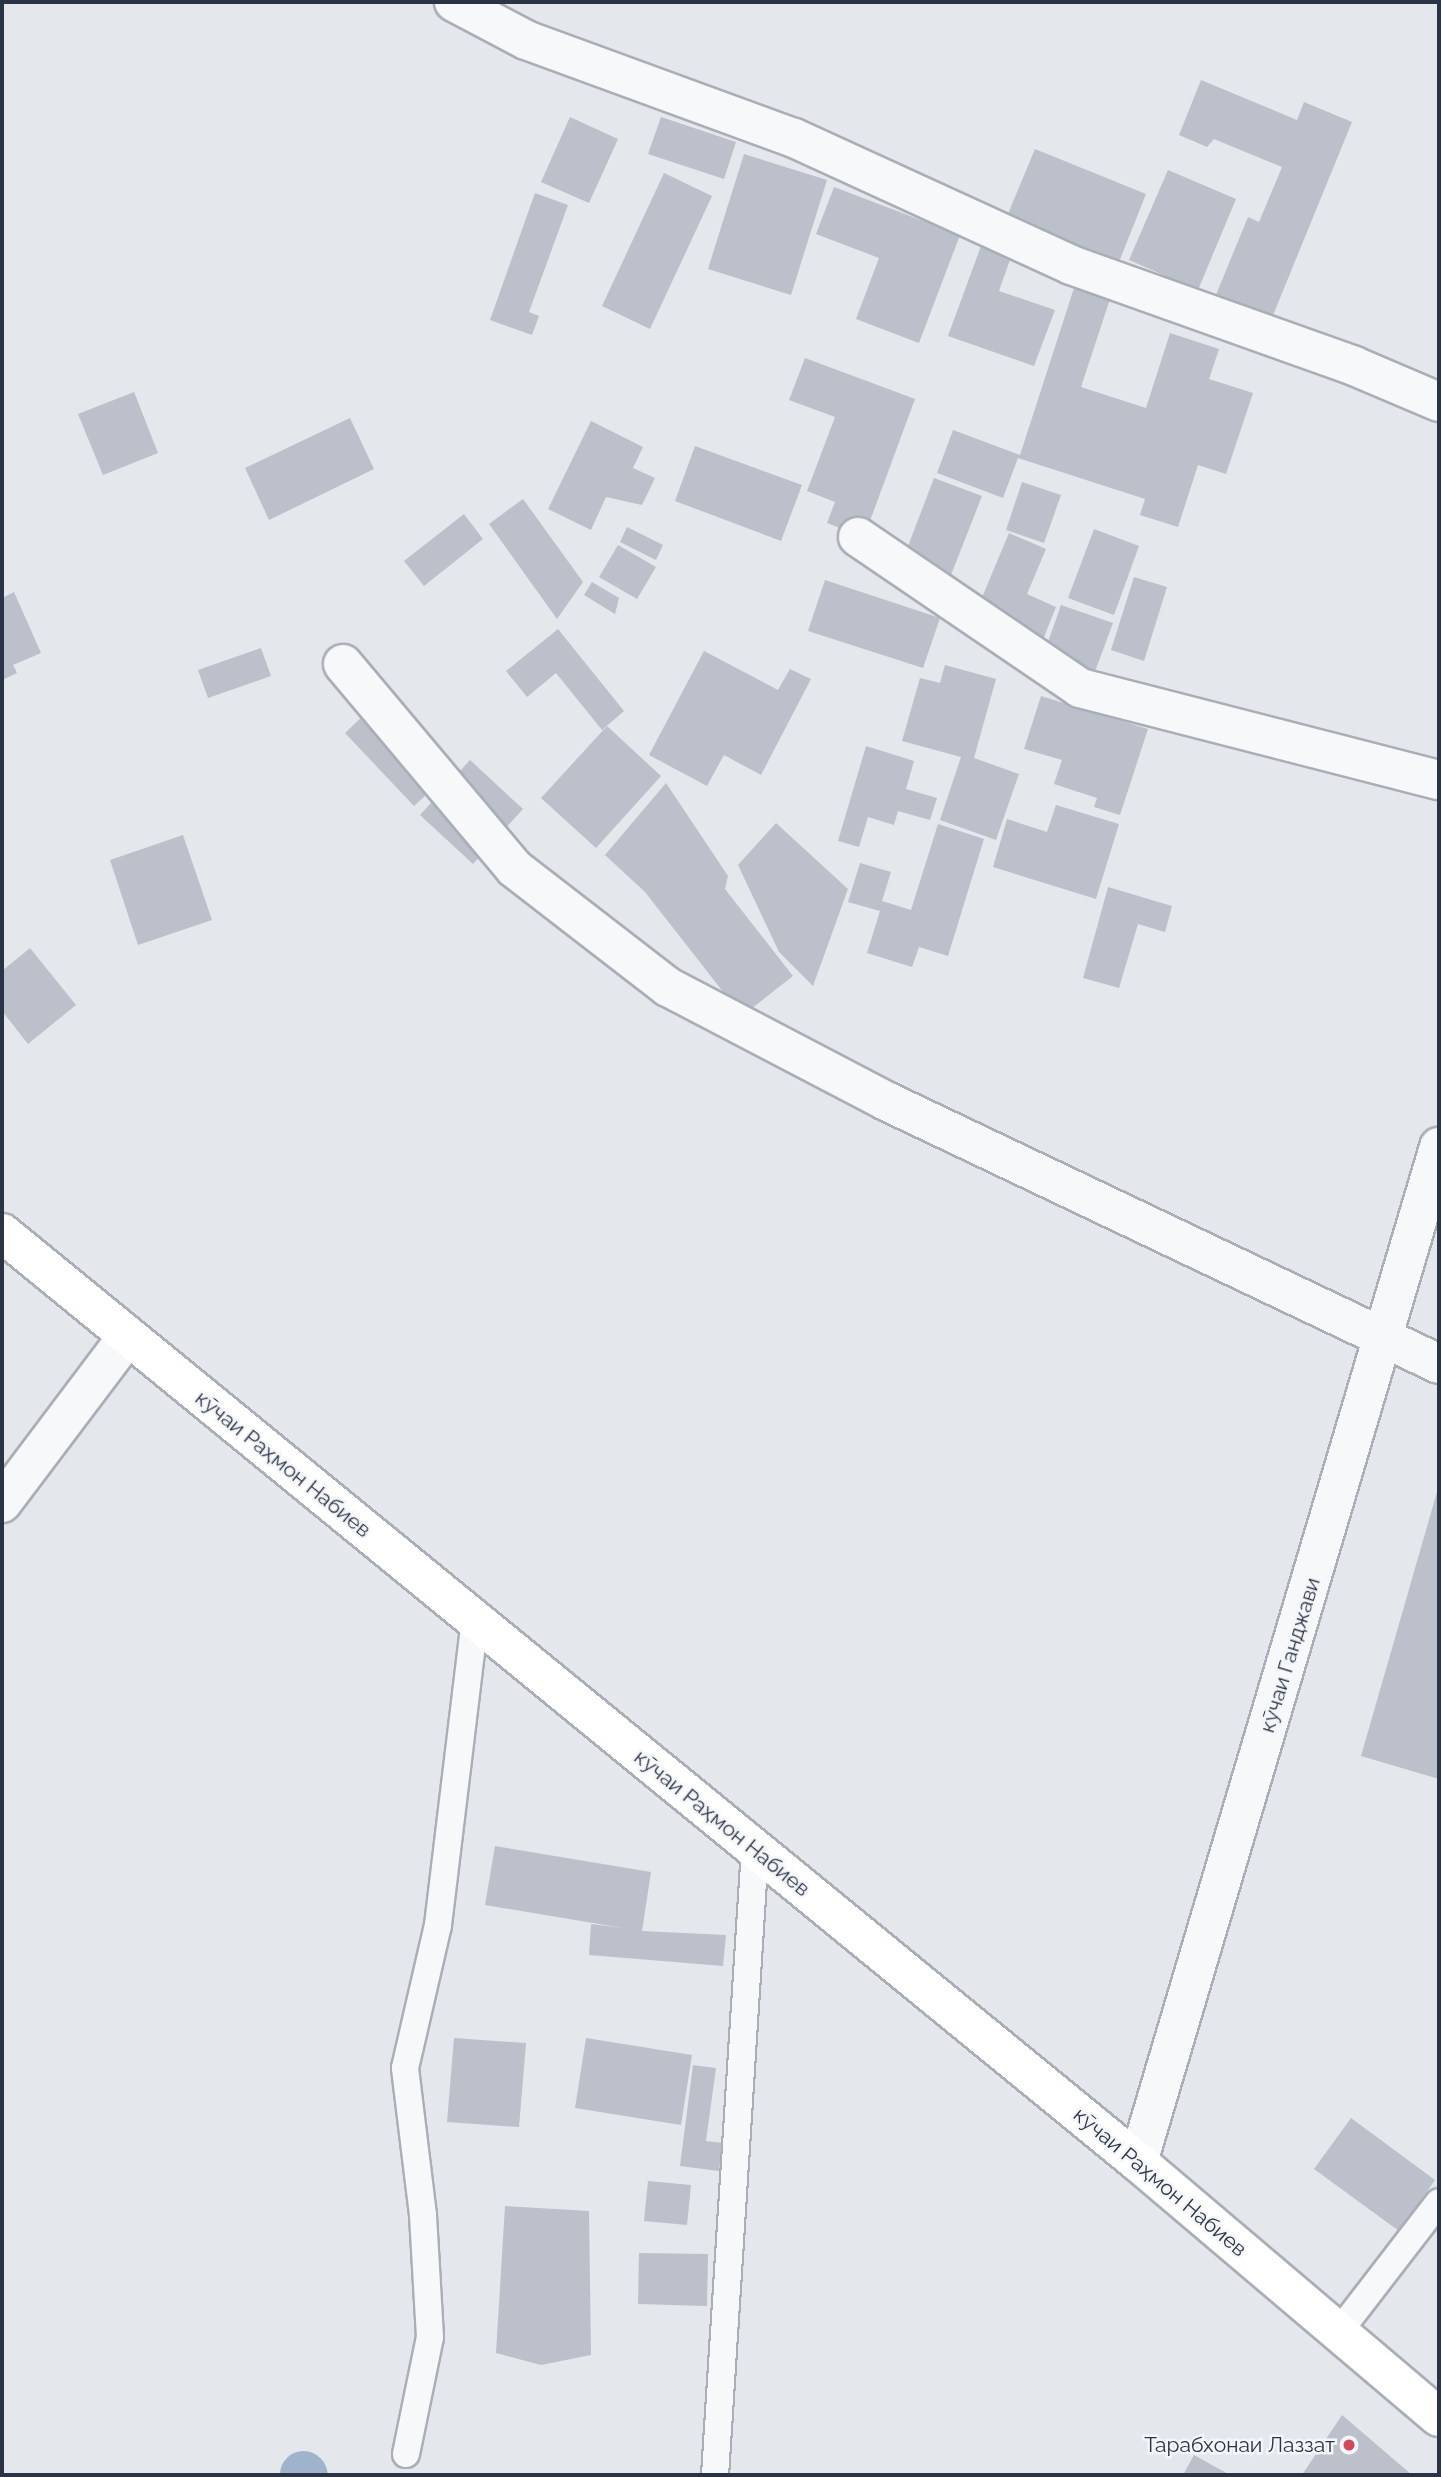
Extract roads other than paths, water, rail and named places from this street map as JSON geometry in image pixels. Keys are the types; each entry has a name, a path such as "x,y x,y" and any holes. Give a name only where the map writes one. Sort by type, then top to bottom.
{"street":[{"path":"454,2 526,40 794,138 1071,265 1354,366 1439,402"},
{"path":"858,537 1080,688 1439,780"},
{"path":"343,664 514,868 668,987 886,1101 1439,1364"},
{"name":"кӯчаи Ганджави","path":"1138,2162 1385,1339 1439,1147"},
{"name":"кӯчаи Раҳмон Набиев","path":"2,1233 1138,2162 1439,2417"},
{"path":"2,1503 127,1337"}],"lane":[{"path":"406,2454 430,2337 423,2215 405,2068 438,1925 475,1620"},
{"path":"715,2475 755,1849"},
{"path":"1338,2333 1439,2202"}],"place":[{"name":"Тарабхонаи Лаззат","path":"1349,2445"}]}
